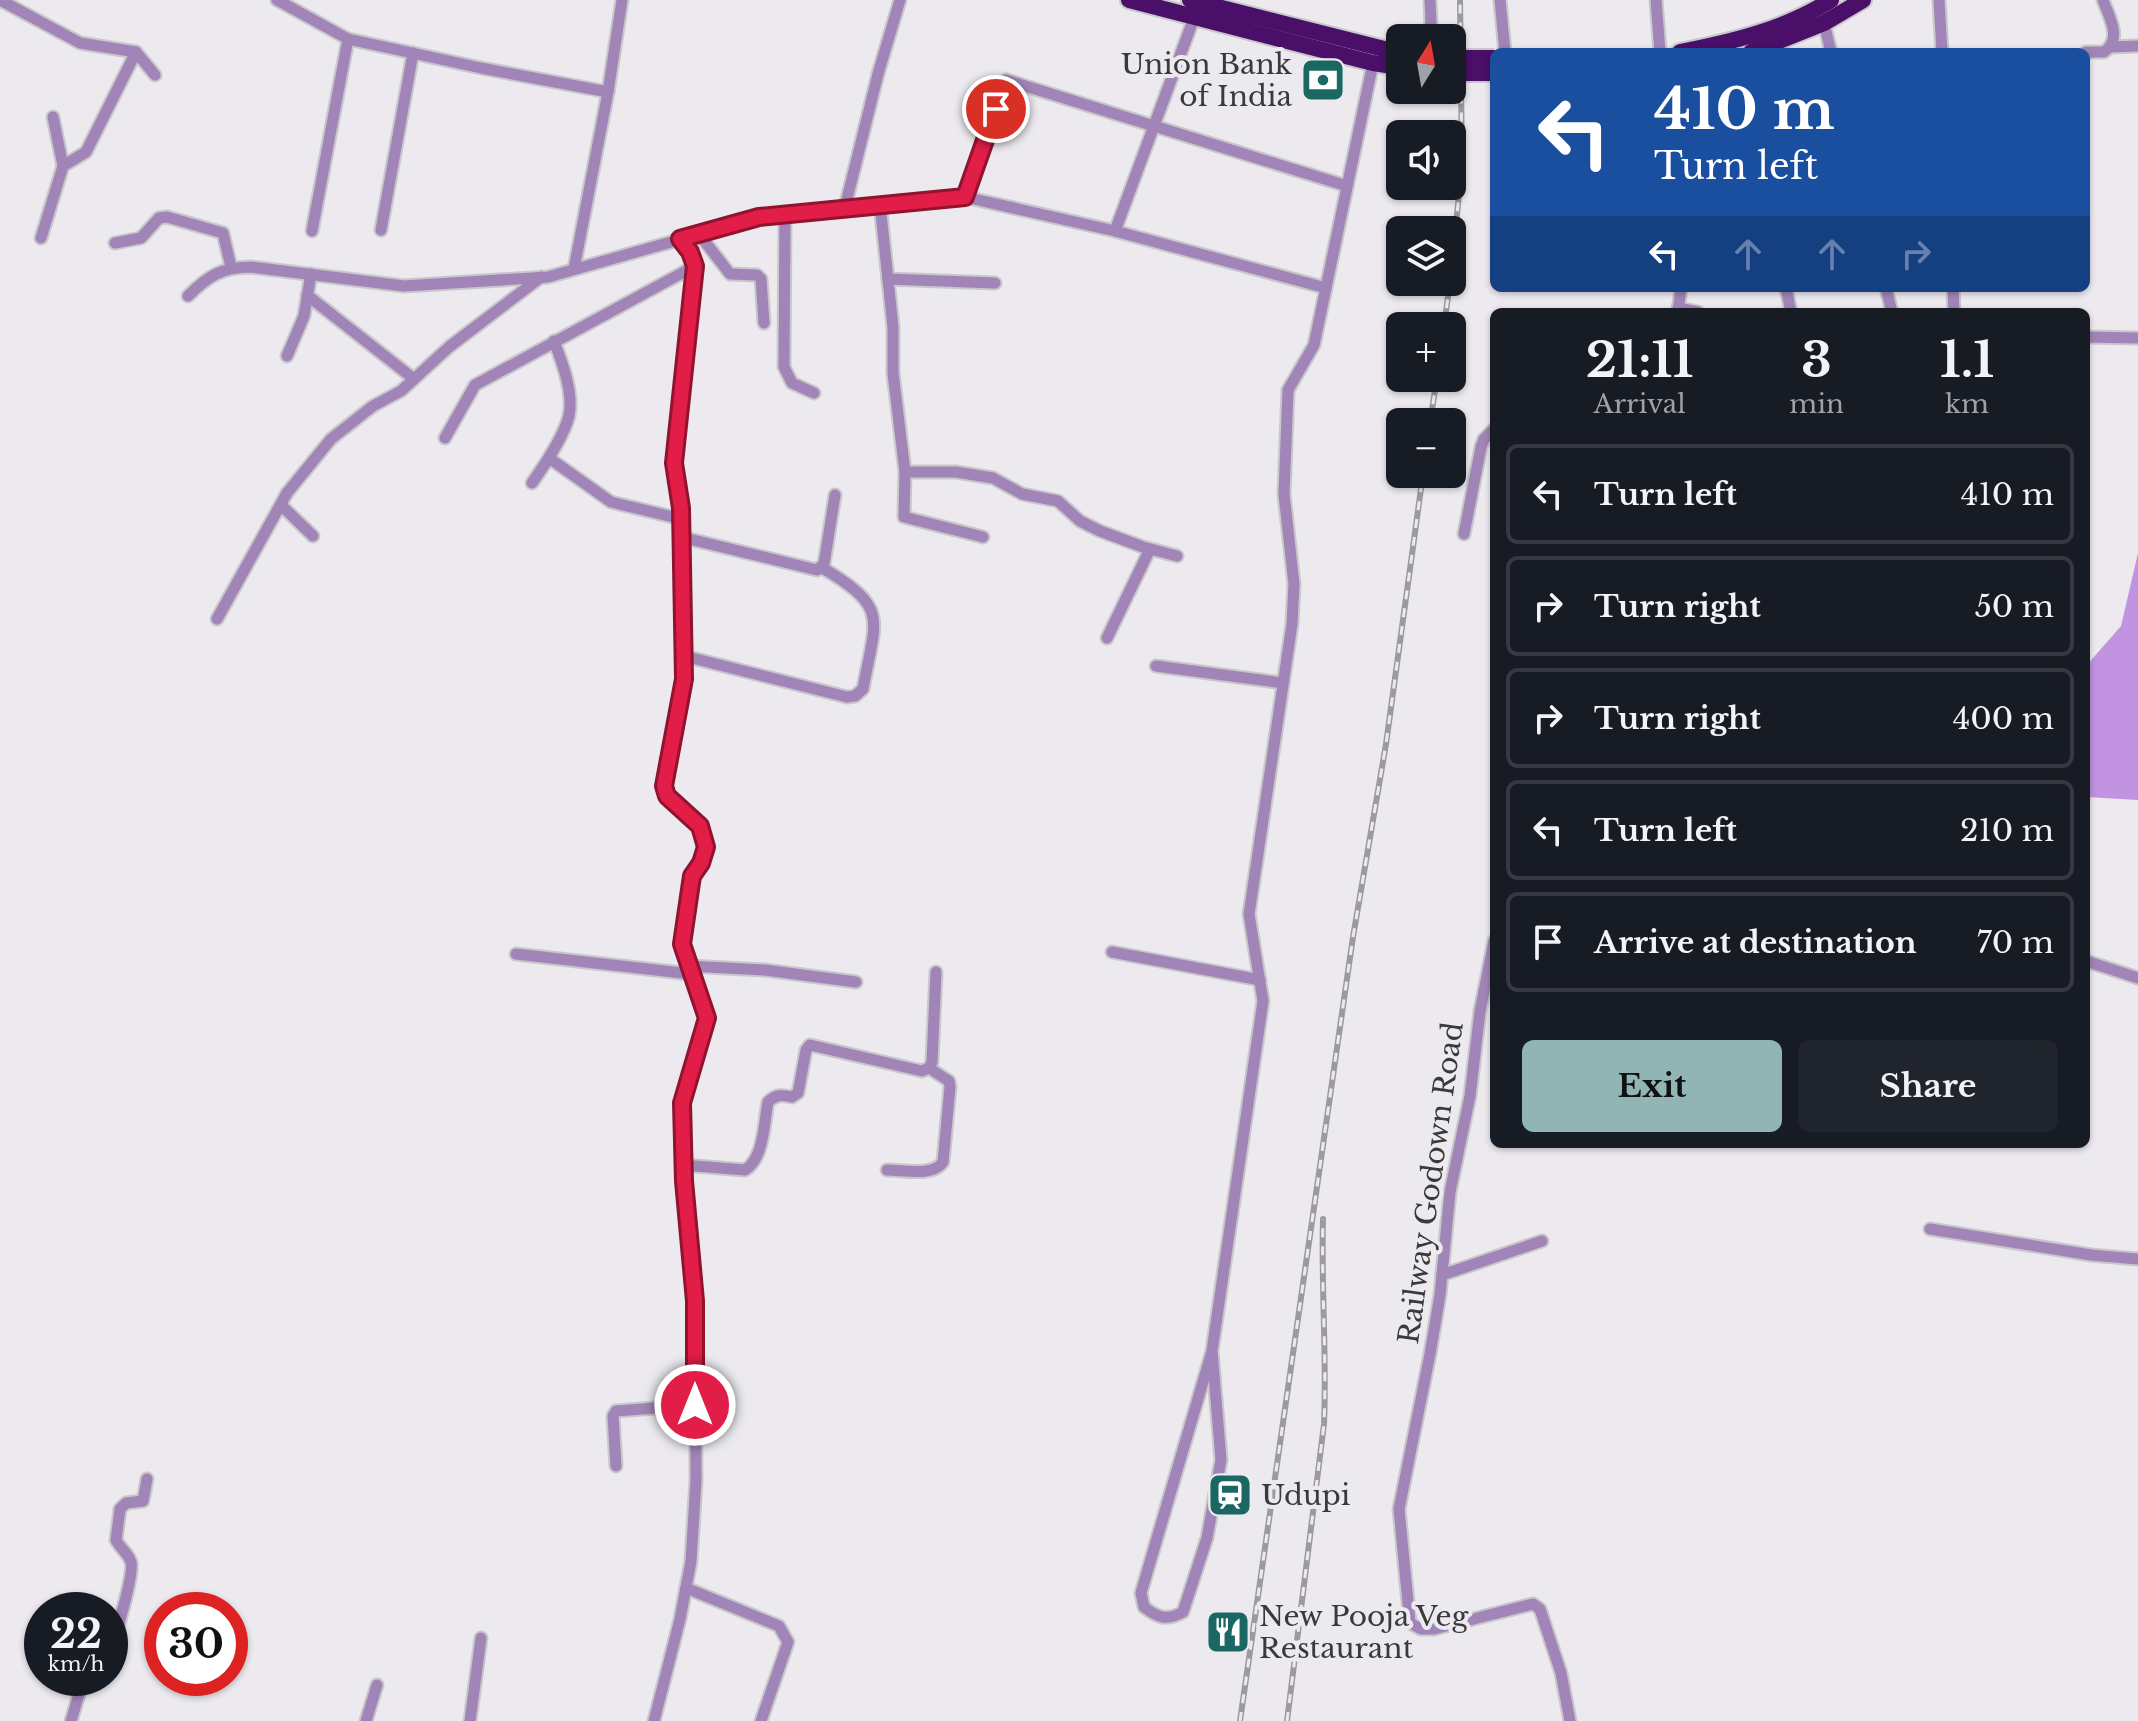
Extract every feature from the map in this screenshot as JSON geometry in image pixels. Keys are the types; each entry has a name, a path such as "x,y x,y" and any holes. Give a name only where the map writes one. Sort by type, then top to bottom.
{"highway":[{"path":"1129,0 1386,65"},
{"path":"1190,0 1386,49"},
{"path":"1758,48 1831,0"},
{"path":"1699,48 1824,23 1863,0"},
{"path":"1466,58 1490,58"},
{"path":"1466,73 1490,73"}],"street":[{"path":"0,0 80,43 136,52 155,75"},
{"path":"277,0 348,39 608,92"},
{"path":"574,269 622,0"},
{"path":"844,211 900,0"},
{"path":"1430,0 1430,24"},
{"path":"1500,0 1505,48"},
{"path":"1656,0 1660,48"},
{"path":"1939,0 1942,48"},
{"path":"2090,52 2104,52 2115,35 2103,0"},
{"path":"1115,231 1194,18"},
{"path":"1824,23 1830,48"},
{"path":"312,231 348,39"},
{"path":"2110,47 2138,46"},
{"path":"63,166 86,152 136,52"},
{"path":"381,230 413,53"},
{"path":"1212,1351 1222,1447 1207,1538 1183,1612 1170,1619 1155,1616 1144,1607 1141,1593 1212,1351 1263,1001 1249,914 1292,624 1294,584 1284,494 1288,390 1314,345 1373,63"},
{"path":"965,197 1006,80 1347,186"},
{"path":"41,238 63,166 53,117"},
{"path":"188,296 202,282 231,267 404,286 541,277 759,217 965,197 1115,231 1326,288"},
{"path":"880,204 893,327 893,373 905,472 904,517 983,537"},
{"path":"785,215 784,367 792,383 814,393"},
{"path":"115,243 141,238 159,218 167,217 223,233 231,267"},
{"path":"699,234 730,274 757,275 761,279 764,323"},
{"path":"654,1721 691,1561 696,1480 695,1301 683,1165 682,1103 707,1018 682,944 692,876 701,863 706,847 700,826 667,796 664,786 684,679 681,519 674,463 695,266 690,252 680,239"},
{"path":"445,438 475,385 695,266"},
{"path":"287,356 300,327 311,274"},
{"path":"217,619 287,493 331,439 414,379 449,347 541,277"},
{"path":"888,279 995,283"},
{"path":"307,295 414,379"},
{"path":"2090,337 2138,338"},
{"path":"532,483 549,458 569,417 567,382 554,341"},
{"path":"1464,534 1481,447 1490,433"},
{"path":"549,458 611,502 681,519"},
{"path":"905,472 956,472 993,478 1022,494 1058,501 1080,521 1150,549 1177,556"},
{"path":"681,537 813,571 824,564 835,495"},
{"path":"282,506 313,536"},
{"path":"1107,638 1150,549"},
{"path":"684,656 847,697 855,696 863,689 875,621 869,602 861,594 821,567"},
{"path":"1156,666 1283,683"},
{"path":"1112,952 1260,980"},
{"path":"516,954 690,970 765,970 856,982"},
{"name":"Railway Godown Road","path":"1490,961 1480,1011 1470,1096 1450,1192 1430,1354 1399,1509 1410,1623 1421,1629 1434,1629 1533,1604 1540,1609 1561,1673 1570,1721"},
{"path":"2090,962 2138,978"},
{"path":"683,1165 745,1170 751,1166 757,1158 768,1102 781,1095 792,1097 798,1093 806,1050 810,1045 922,1071 929,1068 932,1062 936,972"},
{"path":"887,1170 933,1171 940,1168 943,1162 950,1087 949,1081 929,1068"},
{"path":"1930,1229 2091,1255 2138,1259"},
{"path":"1442,1275 1542,1241"},
{"path":"616,1466 613,1416 616,1411 695,1405"},
{"path":"126,1592 132,1568 128,1556 116,1540 120,1509 126,1503 143,1501 147,1479"},
{"path":"686,1588 779,1626 785,1633 788,1642 761,1721"},
{"path":"470,1721 481,1638"},
{"path":"366,1721 377,1685"},
{"path":"71,1721 78,1696"}],"shaded area":[{"path":"2138,553 2138,800 2090,797 2090,661 2121,626"}],"railway":[{"path":"1457,216 1462,164 1460,0"},
{"path":"1446,312 1448,296"},
{"path":"1432,408 1435,392"},
{"path":"1240,1721 1353,937 1386,744 1421,488"},
{"path":"1287,1721 1324,1424 1323,1219"}],"place":[{"name":"Union Bank of India","path":"1323,80"},
{"name":"Udupi","path":"1230,1495"},
{"name":"New Pooja Veg Restaurant","path":"1228,1632"}],"route":[{"path":"695,1405 695,1301 684,1181 682,1103 707,1018 682,944 692,876 701,863 706,847 700,826 667,796 664,786 684,679 681,508 674,463 695,266 690,252 680,239 759,217 965,197 996,109"}]}
